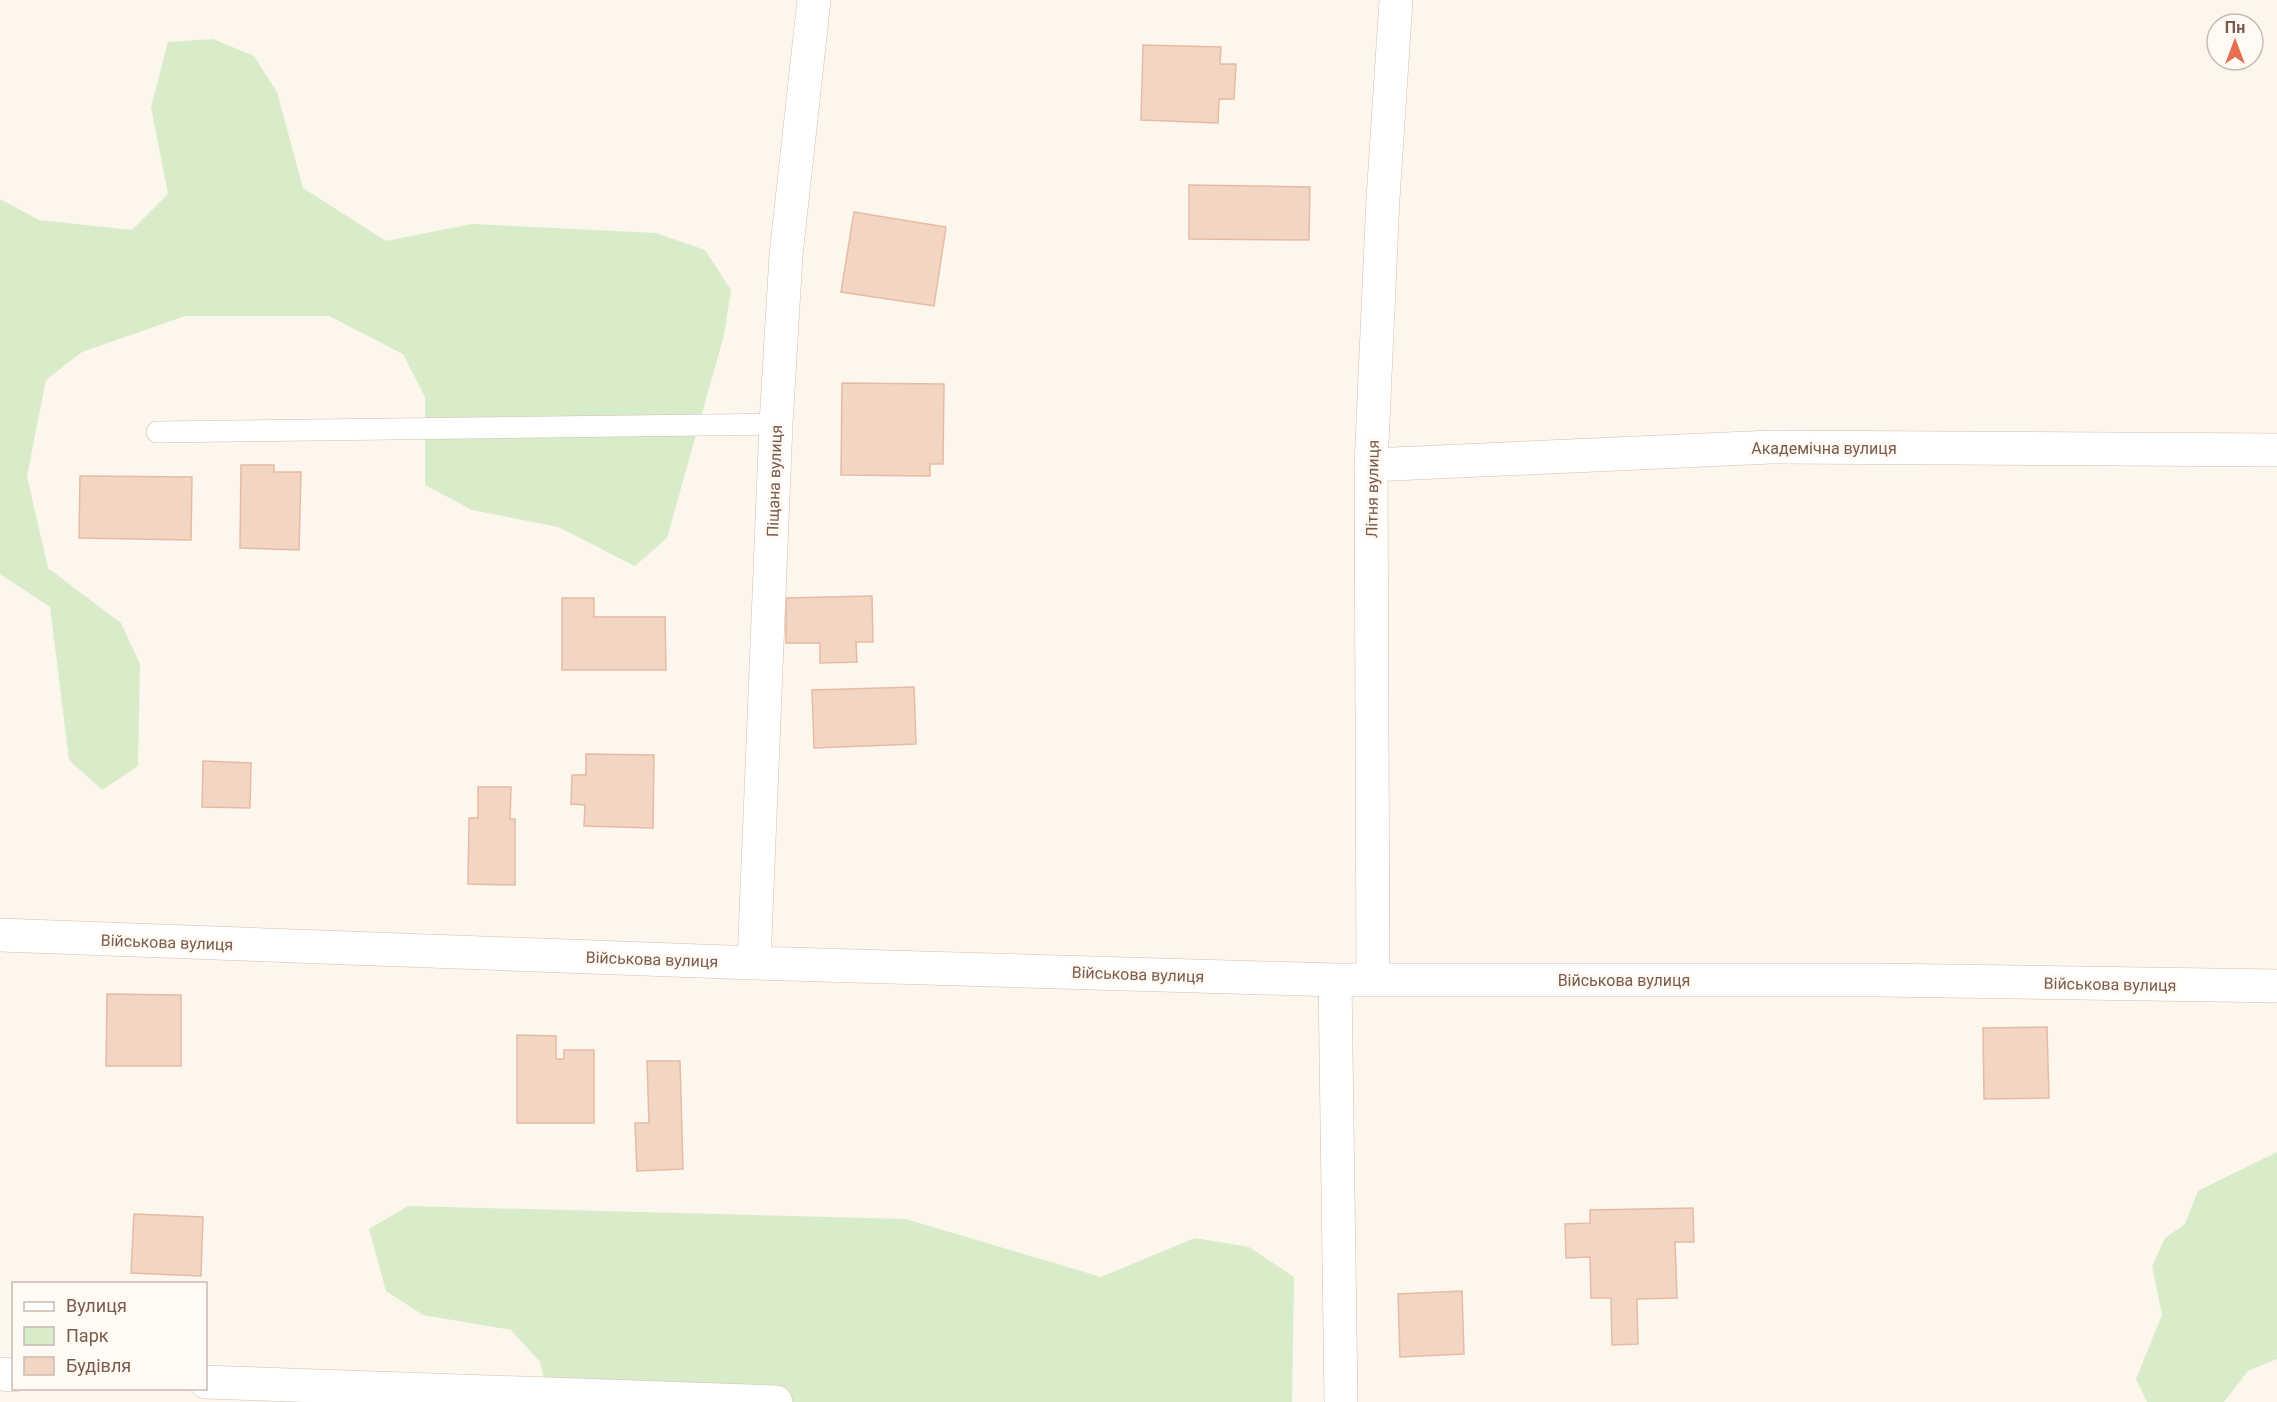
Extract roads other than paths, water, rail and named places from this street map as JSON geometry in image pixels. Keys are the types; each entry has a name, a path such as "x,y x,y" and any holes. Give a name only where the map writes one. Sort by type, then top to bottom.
{"street":[{"name":"Піщана вулиця","path":"754,963 776,424 786,255 814,0"},
{"name":"Літня вулиця","path":"1373,980 1371,465 1383,199 1396,0"},
{"name":"Академічна вулиця","path":"1371,465 1771,447 2277,450"},
{"name":"Військова вулиця","path":"0,936 754,963 1335,980 1876,980 2277,986"},
{"path":"1335,980 1341,1402"},
{"path":"207,1382 776,1402"}],"lane":[{"path":"158,432 776,424"}]}
